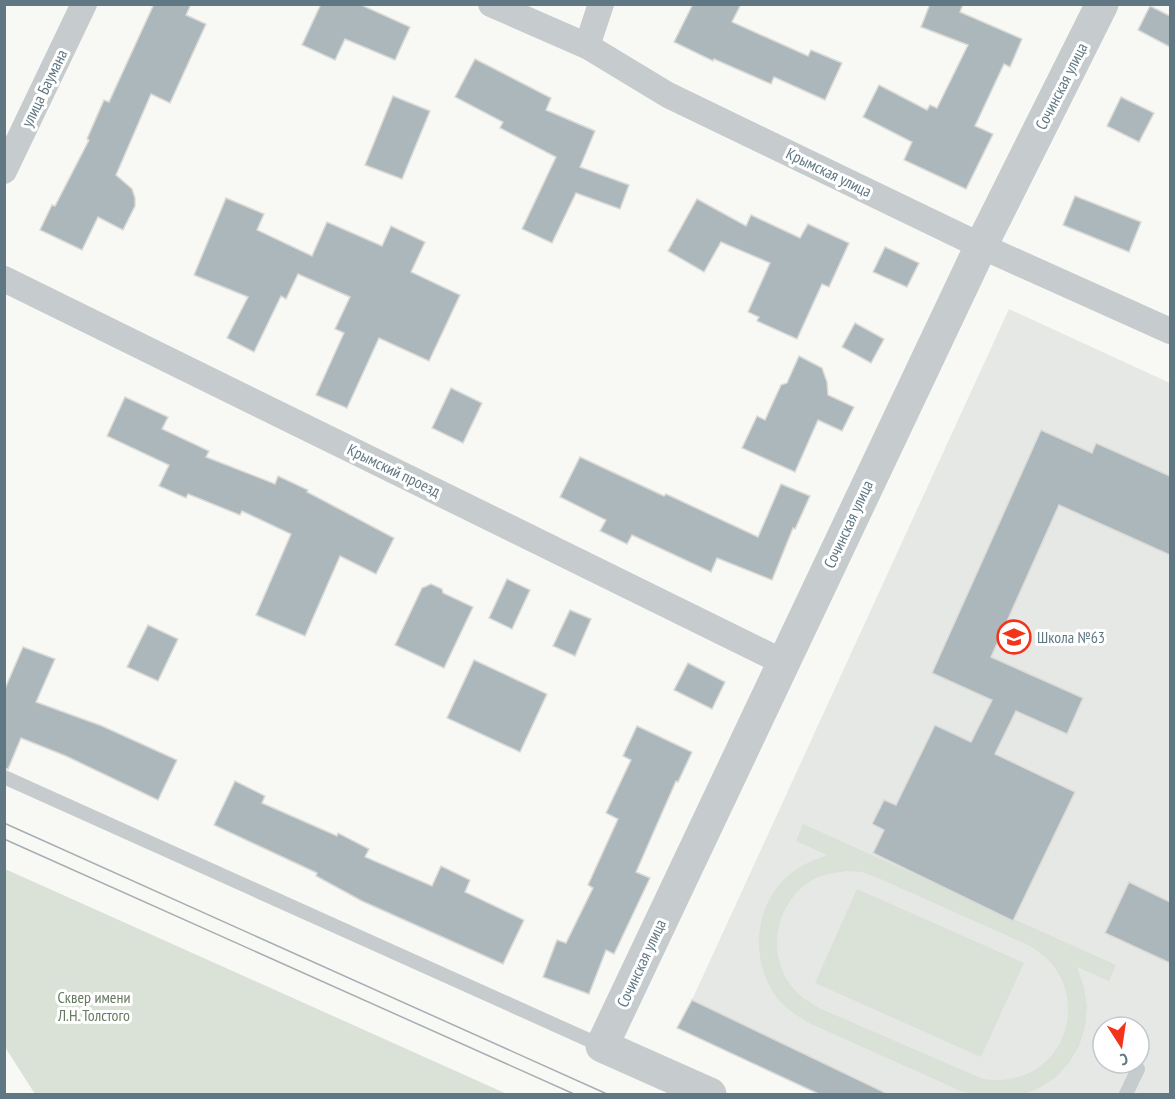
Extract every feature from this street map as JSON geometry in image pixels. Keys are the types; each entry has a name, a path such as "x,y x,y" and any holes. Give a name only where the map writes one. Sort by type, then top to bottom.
{"street":[{"name":"улица Баумана","path":"4,171 84,4"},
{"name":"Крымская улица","path":"491,4 587,46 668,95 981,246 1170,331"},
{"path":"587,46 601,4"},
{"name":"Сочинская улица","path":"602,1046 981,246 1102,4"},
{"name":"Крымский проезд","path":"4,279 783,662"},
{"path":"602,1046 710,1095"}],"lane":[{"path":"4,777 602,1046"},
{"path":"1126,1095 1135,1075"}],"shaded area":[{"name":"Школа №63","path":"1009,309 1170,383 1170,1094 890,1094 692,1000"}],"green space":[{"path":"803,824 1116,965 1109,981 1077,967 1084,987 1087,1007 1085,1027 1079,1046 1069,1063 1055,1078 1038,1089 1023,1094 972,1094 811,1024 789,1010 778,999 762,968 759,934 768,901 778,887 799,868 827,855 796,841","holes":["846,871 862,872 1026,944 1048,960 1060,977 1066,992 1068,1008 1067,1024 1054,1053 1029,1073 1001,1080 983,1079 819,1008 796,991 784,974 777,944 778,929 790,901 801,889 818,877"]},
{"name":"Сквер имени Л.Н. Толстого","path":"4,869 507,1094 35,1094 5,1047"},
{"path":"857,889 1024,963 981,1057 815,983"}],"building":[{"path":"154,4 191,4 186,15 206,24 170,103 151,94 116,175 132,189 135,198 135,206 123,230 98,217 82,250 40,230 89,140 87,139 104,100 109,102"},
{"path":"321,4 359,4 410,27 395,60 345,39 335,60 302,45"},
{"path":"693,4 741,4 732,22 808,56 811,50 842,63 825,100 774,77 771,84 714,59 713,61 674,42"},
{"path":"930,4 963,4 960,12 1022,39 1010,67 1004,64 975,126 993,134 966,189 904,160 912,142 863,117 879,85 927,110 930,105 937,108 968,45 921,27"},
{"path":"1150,6 1170,16 1170,47 1138,30"},
{"path":"475,59 551,98 546,110 595,131 580,167 629,185 620,209 576,193 552,243 522,229 556,157 500,128 503,122 455,97"},
{"path":"393,96 430,111 402,179 365,165"},
{"path":"1121,97 1154,113 1139,142 1107,126"},
{"path":"1075,196 1141,222 1129,252 1063,225"},
{"path":"226,198 264,214 257,230 312,256 327,222 382,246 391,226 425,242 411,272 460,295 429,361 379,338 347,408 316,395 344,333 335,329 350,297 298,274 286,299 281,296 254,352 227,338 248,297 194,275"},
{"path":"697,199 746,226 751,215 800,238 808,224 849,243 829,287 822,284 797,339 757,321 759,317 748,312 770,263 721,242 704,272 668,251"},
{"path":"885,247 919,263 907,287 873,272"},
{"path":"855,323 884,339 871,363 842,347"},
{"path":"799,356 822,368 827,382 828,395 854,407 842,431 818,420 795,472 742,448 757,416 765,420 781,385 787,383"},
{"path":"451,388 482,403 463,443 432,428"},
{"path":"125,397 168,417 162,429 209,451 206,457 275,484 278,476 394,538 376,574 340,556 305,636 256,615 291,534 242,511 240,515 188,494 186,498 159,486 169,465 107,436"},
{"path":"1041,430 1092,453 1096,443 1170,476 1170,555 1059,505 991,657 1083,698 1067,734 1016,711 995,754 1075,792 1013,921 873,853 884,830 872,824 884,800 896,805 935,725 971,742 992,700 932,673"},
{"path":"580,457 758,537 781,484 810,496 795,529 793,528 772,580 717,558 711,572 632,535 627,544 600,531 606,520 560,497"},
{"path":"507,579 530,590 512,629 489,618"},
{"path":"431,584 442,589 443,593 473,607 444,668 395,645 422,588"},
{"path":"570,610 591,619 575,656 553,646"},
{"path":"148,625 178,639 158,681 127,667"},
{"path":"23,647 55,659 36,702 102,726 177,760 158,800 66,756 21,738 8,769 4,768 4,691"},
{"path":"474,660 547,694 520,752 447,718"},
{"path":"688,663 725,682 712,709 674,690"},
{"path":"637,726 692,752 678,782 676,781 636,872 650,878 614,954 606,950 589,994 543,977 557,940 566,943 593,888 588,885 618,819 606,813 631,760 623,756"},
{"path":"235,781 265,796 262,803 337,836 338,833 369,849 365,857 432,886 441,866 470,880 465,892 524,920 503,964 362,901 316,876 317,873 214,825"},
{"path":"1129,882 1170,902 1170,963 1105,933"},
{"path":"692,1000 890,1095 821,1095 677,1028"}],"tram line":[{"path":"4,823 607,1094"},
{"path":"4,839 574,1094"}],"place":[{"name":"Школа №63","path":"1014,637"}]}
